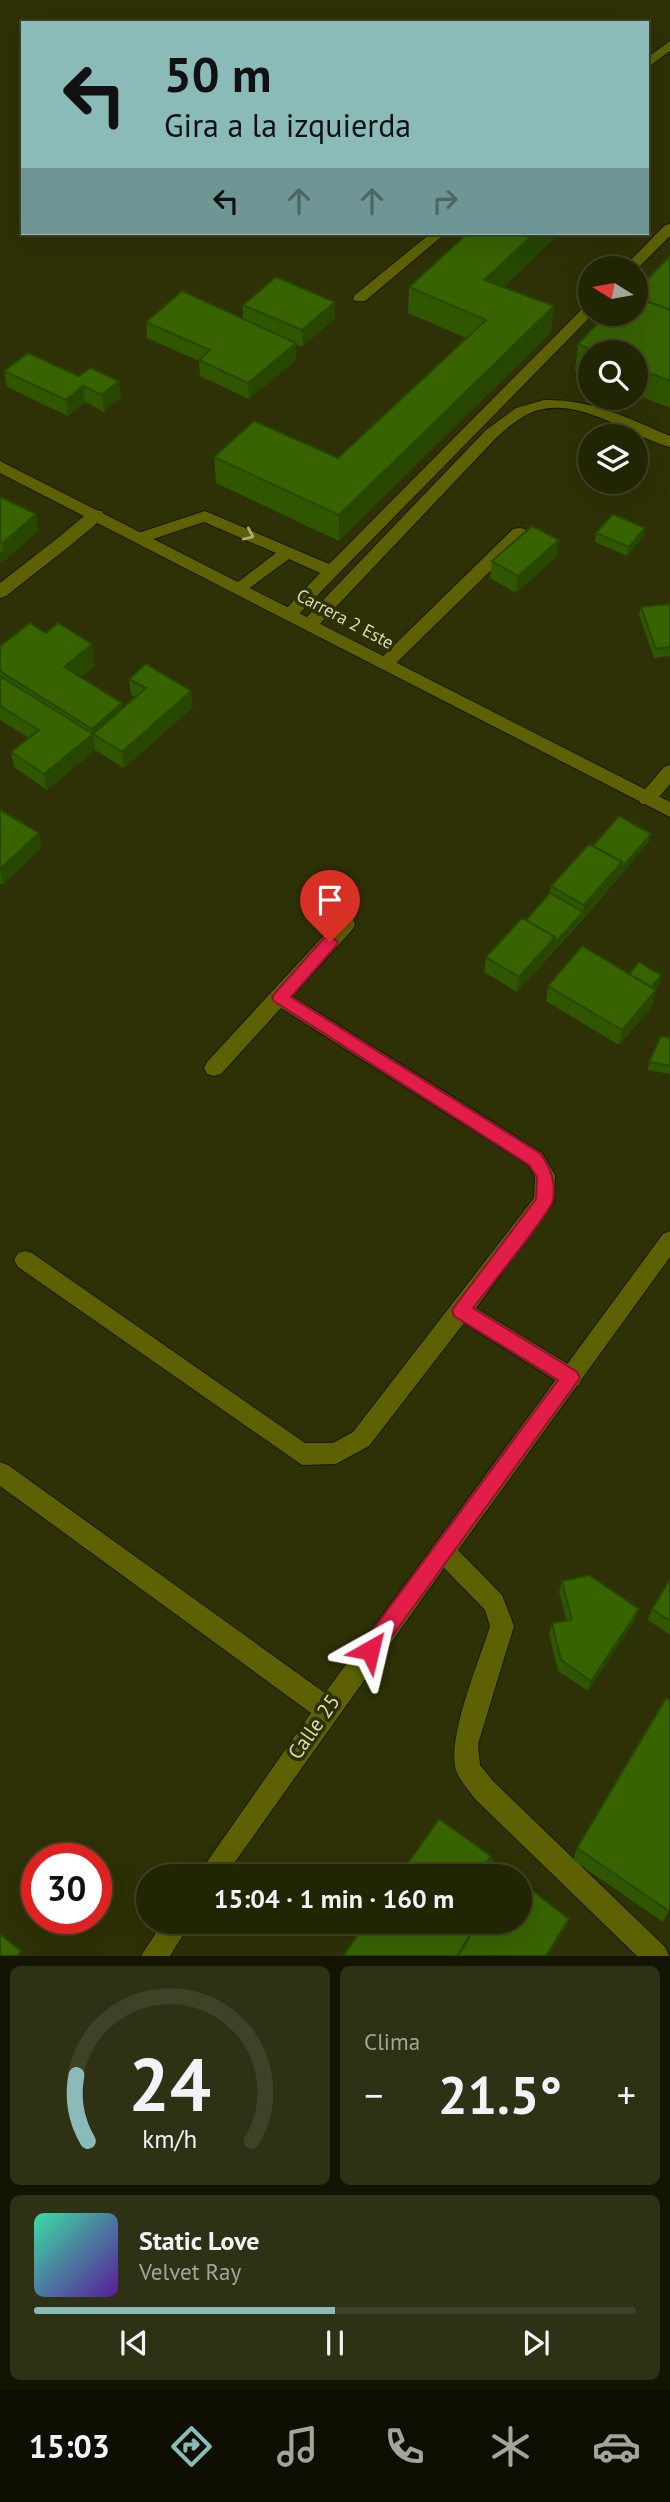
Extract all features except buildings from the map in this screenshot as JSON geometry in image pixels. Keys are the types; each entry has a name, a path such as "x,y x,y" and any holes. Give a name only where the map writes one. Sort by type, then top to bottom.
{"street":[{"path":"649,62 670,45"},
{"path":"643,256 670,228"},
{"path":"360,298 437,235"},
{"path":"141,538 205,516 331,571 578,321"},
{"path":"310,624 491,434 524,410 551,404 582,407 670,442"},
{"name":"Carrera 2 Este","path":"0,466 670,810"},
{"path":"0,592 96,515"},
{"path":"385,664 519,533"},
{"path":"647,799 670,772"},
{"path":"214,1068 346,924"},
{"path":"26,1260 302,1454 336,1453 361,1439 544,1201 545,1175 535,1160 280,998"},
{"name":"Calle 25","path":"218,1864 326,1709 444,1552 670,1240"},
{"path":"461,1310 571,1378"},
{"path":"0,1473 326,1709"},
{"path":"444,1552 494,1602 502,1626 466,1744 468,1769 484,1790 656,1956"},
{"path":"155,1956 170,1934"}],"lane":[{"path":"240,589 288,552"},
{"path":"289,614 331,571"}],"route":[{"path":"330,942 280,998 535,1160 545,1175 544,1201 461,1310 571,1378 370,1650"}]}
